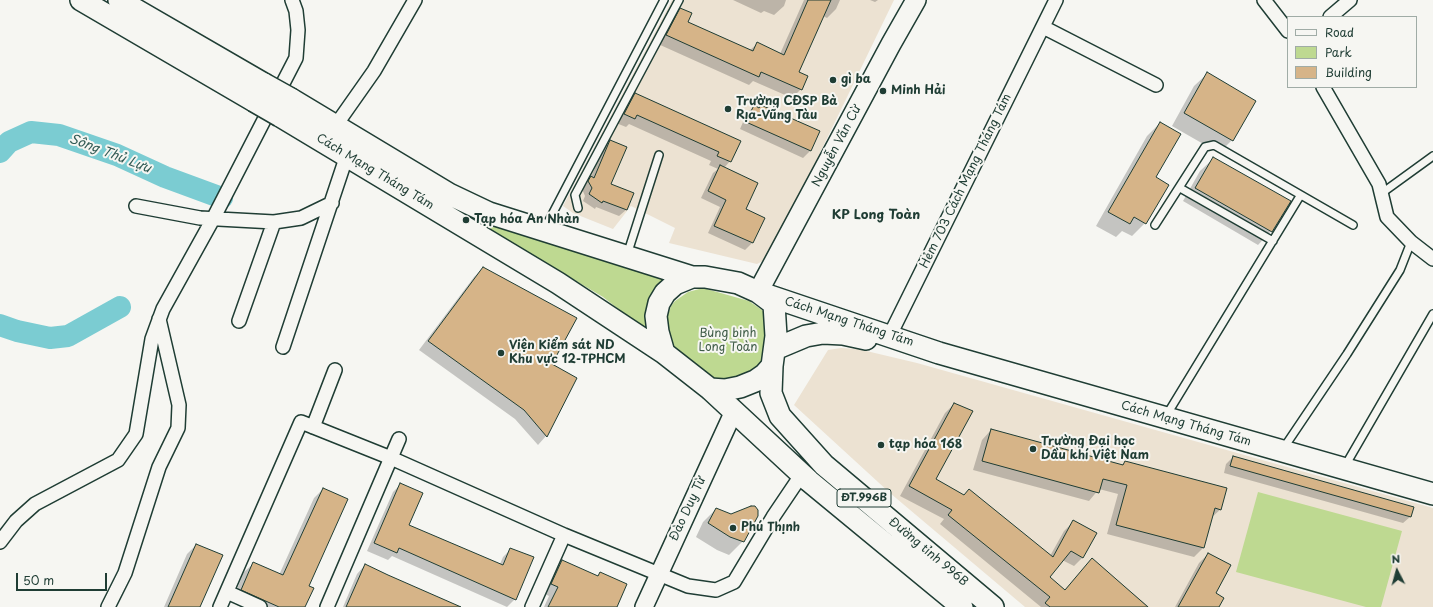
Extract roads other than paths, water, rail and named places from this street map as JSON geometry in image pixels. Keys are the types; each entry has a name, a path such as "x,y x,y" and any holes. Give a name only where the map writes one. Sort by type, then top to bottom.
{"main road":[{"name":"Cách Mạng Tháng Tám","path":"81,0 259,92"},
{"name":"Cách Mạng Tháng Tám","path":"119,0 259,92 286,108 347,155 558,283 664,353"},
{"name":"Nguyễn Văn Cừ","path":"766,298 891,44 916,0"},
{"name":"Cách Mạng Tháng Tám","path":"286,108 336,125 449,194 489,213 627,258 692,277"},
{"path":"692,277 705,277 738,282 766,298 776,336 773,358 765,374 755,381 740,387 725,390 710,389 664,353 658,332 656,316 659,303 675,284 692,277"},
{"name":"Cách Mạng Tháng Tám","path":"766,298 890,335 939,353 1433,494"},
{"name":"Cách Mạng Tháng Tám","path":"773,358 806,336 823,333 844,334 939,353"},
{"name":"Đường tỉnh 996B","path":"773,358 771,393 780,416 824,465 993,607"},
{"name":"Đường tỉnh 996B","path":"710,389 806,477 962,607"},
{"path":"806,477 824,465"}],"street":[{"path":"0,542 16,520 35,504 118,460 136,434 152,339 159,319 213,219 296,58 296,11 292,0"},
{"path":"336,125 374,71 415,0"},
{"name":"Hẻm 703 Cách Mạng Tháng Tám","path":"890,335 1056,0"},
{"path":"1264,0 1287,30"},
{"path":"1331,16 1350,0"},
{"path":"1043,26 1156,85"},
{"path":"1324,88 1379,184 1386,217 1411,242 1433,259"},
{"path":"283,347 347,155"},
{"path":"136,206 213,219 274,222 302,218 332,203"},
{"path":"239,321 274,222"},
{"path":"108,607 125,573 159,467 178,428 179,404 159,319"},
{"path":"313,427 335,370"},
{"name":"Đào Duy Từ","path":"644,607 734,411"},
{"path":"220,607 301,422 392,458 564,535 659,572 688,586 716,590 734,582 773,517 806,477"},
{"path":"327,607 399,439"},
{"path":"532,607 564,535"},
{"path":"227,592 260,607"}],"lane":[{"path":"544,230 664,0"},
{"path":"578,208 575,195 679,0"},
{"path":"1155,225 1205,147 1214,145 1300,196 1353,225"},
{"path":"627,258 659,154"},
{"path":"1382,194 1433,156"},
{"path":"1180,188 1273,241"},
{"path":"1164,418 1300,196"},
{"path":"1282,450 1360,335 1405,261 1411,242"},
{"path":"1344,468 1433,314"}],"waterway":[{"name":"Sông Thủ Lựu","path":"0,152 9,142 31,132 59,135 117,155 165,177 222,198"},
{"name":"Sông Thủ Lựu","path":"0,325 17,331 50,338 68,336 120,307"}],"place":[{"name":"gì ba","path":"833,80"},
{"name":"Minh Hải","path":"883,91"},
{"name":"Trường CĐSP Bà Rịa-Vũng Tàu","path":"728,109"},
{"name":"Tạp hóa An Nhàn","path":"466,220"},
{"name":"Viện Kiểm sát ND Khu vực 12-TPHCM","path":"501,353"},
{"name":"tạp hóa 168","path":"881,445"},
{"name":"Trường Đại học Dầu khí Việt Nam","path":"1033,449"},
{"name":"Phú Thịnh","path":"733,528"}],"district":[{"name":"KP Long Toàn","path":"876,215"}],"park label":[{"name":"Bùng binh Long Toàn","path":"728,341"}]}
